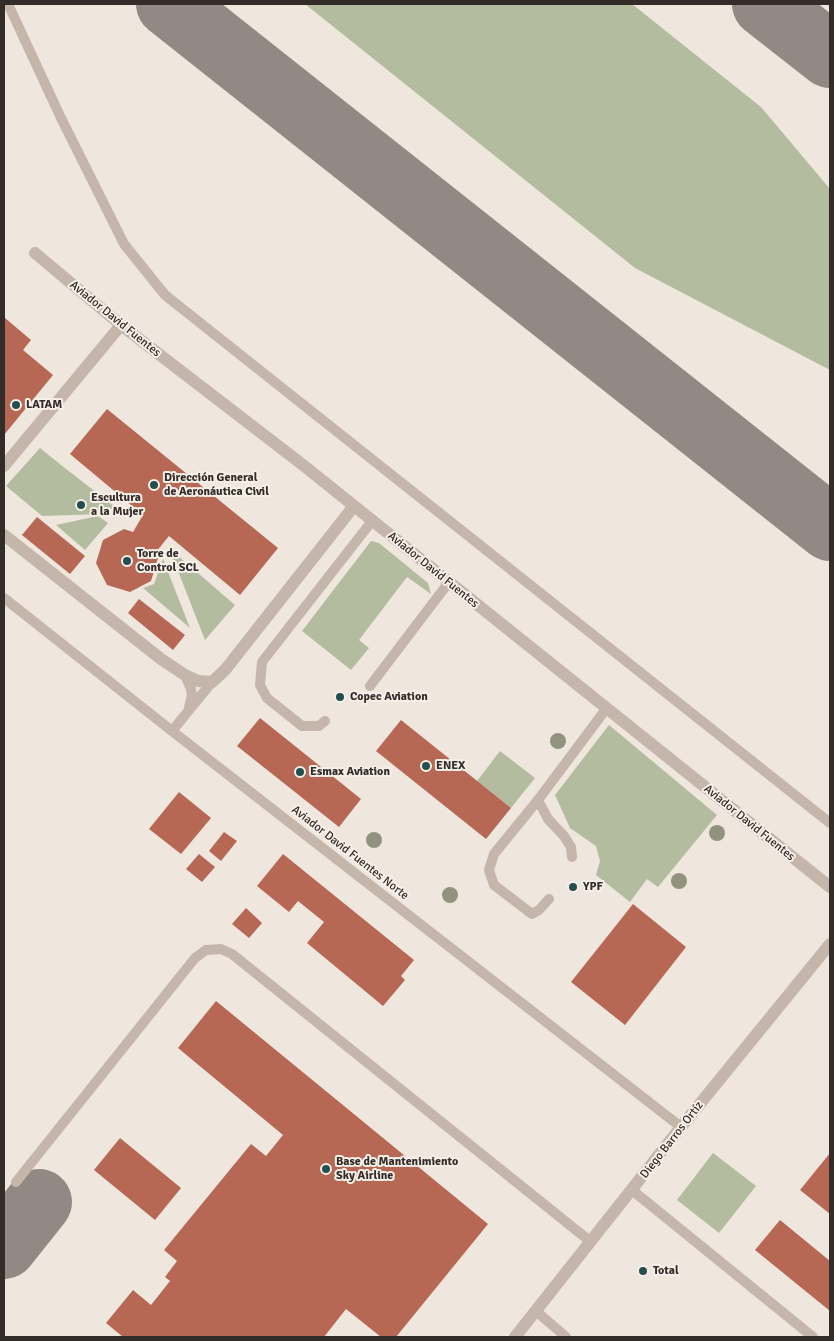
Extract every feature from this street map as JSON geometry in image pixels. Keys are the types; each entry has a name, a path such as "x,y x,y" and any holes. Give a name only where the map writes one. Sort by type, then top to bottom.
{"street":[{"name":"Aviador David Fuentes","path":"35,253 121,325 354,506 830,887"},
{"path":"4,466 121,325"},
{"path":"4,535 161,659 198,681 212,682 225,670 354,506"},
{"name":"Diego Barros Ortíz","path":"515,1337 681,1127 830,944"}],"lane":[{"path":"8,4 61,118 124,244 165,295 830,823"},
{"path":"324,721 319,726 302,726 267,698 260,685 259,675 262,662 372,521"},
{"path":"370,686 449,582"},
{"name":"Aviador David Fuentes Norte","path":"4,598 681,1127"},
{"path":"185,675 192,696 185,714"},
{"path":"172,731 212,682"},
{"path":"549,899 540,910 532,914 494,885 489,870 494,854 538,800 606,709"},
{"path":"538,800 548,819 564,836 571,847 572,857"},
{"path":"16,1182 195,958 206,950 221,949 232,954 591,1242"},
{"path":"632,1190 813,1337"},
{"path":"536,1311 566,1337"}],"green space":[{"path":"305,4 632,4 761,107 830,189 830,370 635,268"},
{"path":"40,448 115,507 101,514 42,516 6,486"},
{"path":"98,516 108,523 85,550 56,525"},
{"path":"371,541 379,543 428,583 431,594 407,577 359,640 369,648 351,670 302,631"},
{"path":"169,548 235,605 205,640"},
{"path":"163,559 190,628 143,588 154,584"},
{"path":"609,725 717,815 658,887 647,879 630,902 596,875 600,861 596,846 570,828 555,795"},
{"path":"500,751 535,778 511,808 477,781"},
{"path":"713,1153 756,1186 719,1233 677,1200"}],"building":[{"name":"LATAM","path":"4,319 31,340 23,350 53,375 4,435"},
{"name":"Dirección General de Aeronáutica Civil","path":"107,409 278,548 240,595 169,536 156,552 158,558 151,581 130,592 107,585 96,563 103,540 124,529 133,532 143,515 70,454"},
{"path":"37,517 85,556 70,574 22,535"},
{"path":"139,599 185,635 173,650 128,613"},
{"name":"Esmax Aviation","path":"260,718 361,799 339,827 237,746"},
{"name":"ENEX","path":"401,720 511,808 486,839 376,751"},
{"path":"179,792 211,818 181,854 149,829"},
{"path":"224,832 237,841 221,861 209,851"},
{"path":"199,854 215,867 202,882 186,869"},
{"path":"283,854 414,960 401,976 405,980 383,1006 307,943 324,922 298,901 289,912 257,886"},
{"path":"633,904 686,947 625,1025 571,982"},
{"path":"246,908 262,923 249,938 232,924"},
{"name":"Base de Mantenimiento Sky Airline","path":"216,1001 488,1224 396,1337 381,1337 346,1309 324,1337 123,1337 106,1323 133,1290 151,1305 170,1281 165,1277 177,1261 164,1250 251,1144 266,1156 283,1135 178,1048"},
{"path":"120,1138 181,1188 155,1220 94,1170"},
{"path":"830,1153 830,1214 800,1190"},
{"path":"780,1220 830,1261 830,1311 755,1250"}],"taxiway":[{"path":"169,4 830,528"},
{"path":"765,4 830,55"},
{"path":"4,1246 39,1202"}],"place":[{"name":"LATAM","path":"16,405"},
{"name":"Dirección General de Aeronáutica Civil","path":"154,485"},
{"name":"Escultura a la Mujer","path":"81,505"},
{"name":"Torre de Control SCL","path":"127,561"},
{"name":"Copec Aviation","path":"340,697"},
{"name":"ENEX","path":"426,766"},
{"name":"Esmax Aviation","path":"300,772"},
{"name":"YPF","path":"573,887"},
{"name":"Base de Mantenimiento Sky Airline","path":"326,1169"},
{"name":"Total","path":"643,1271"}]}
